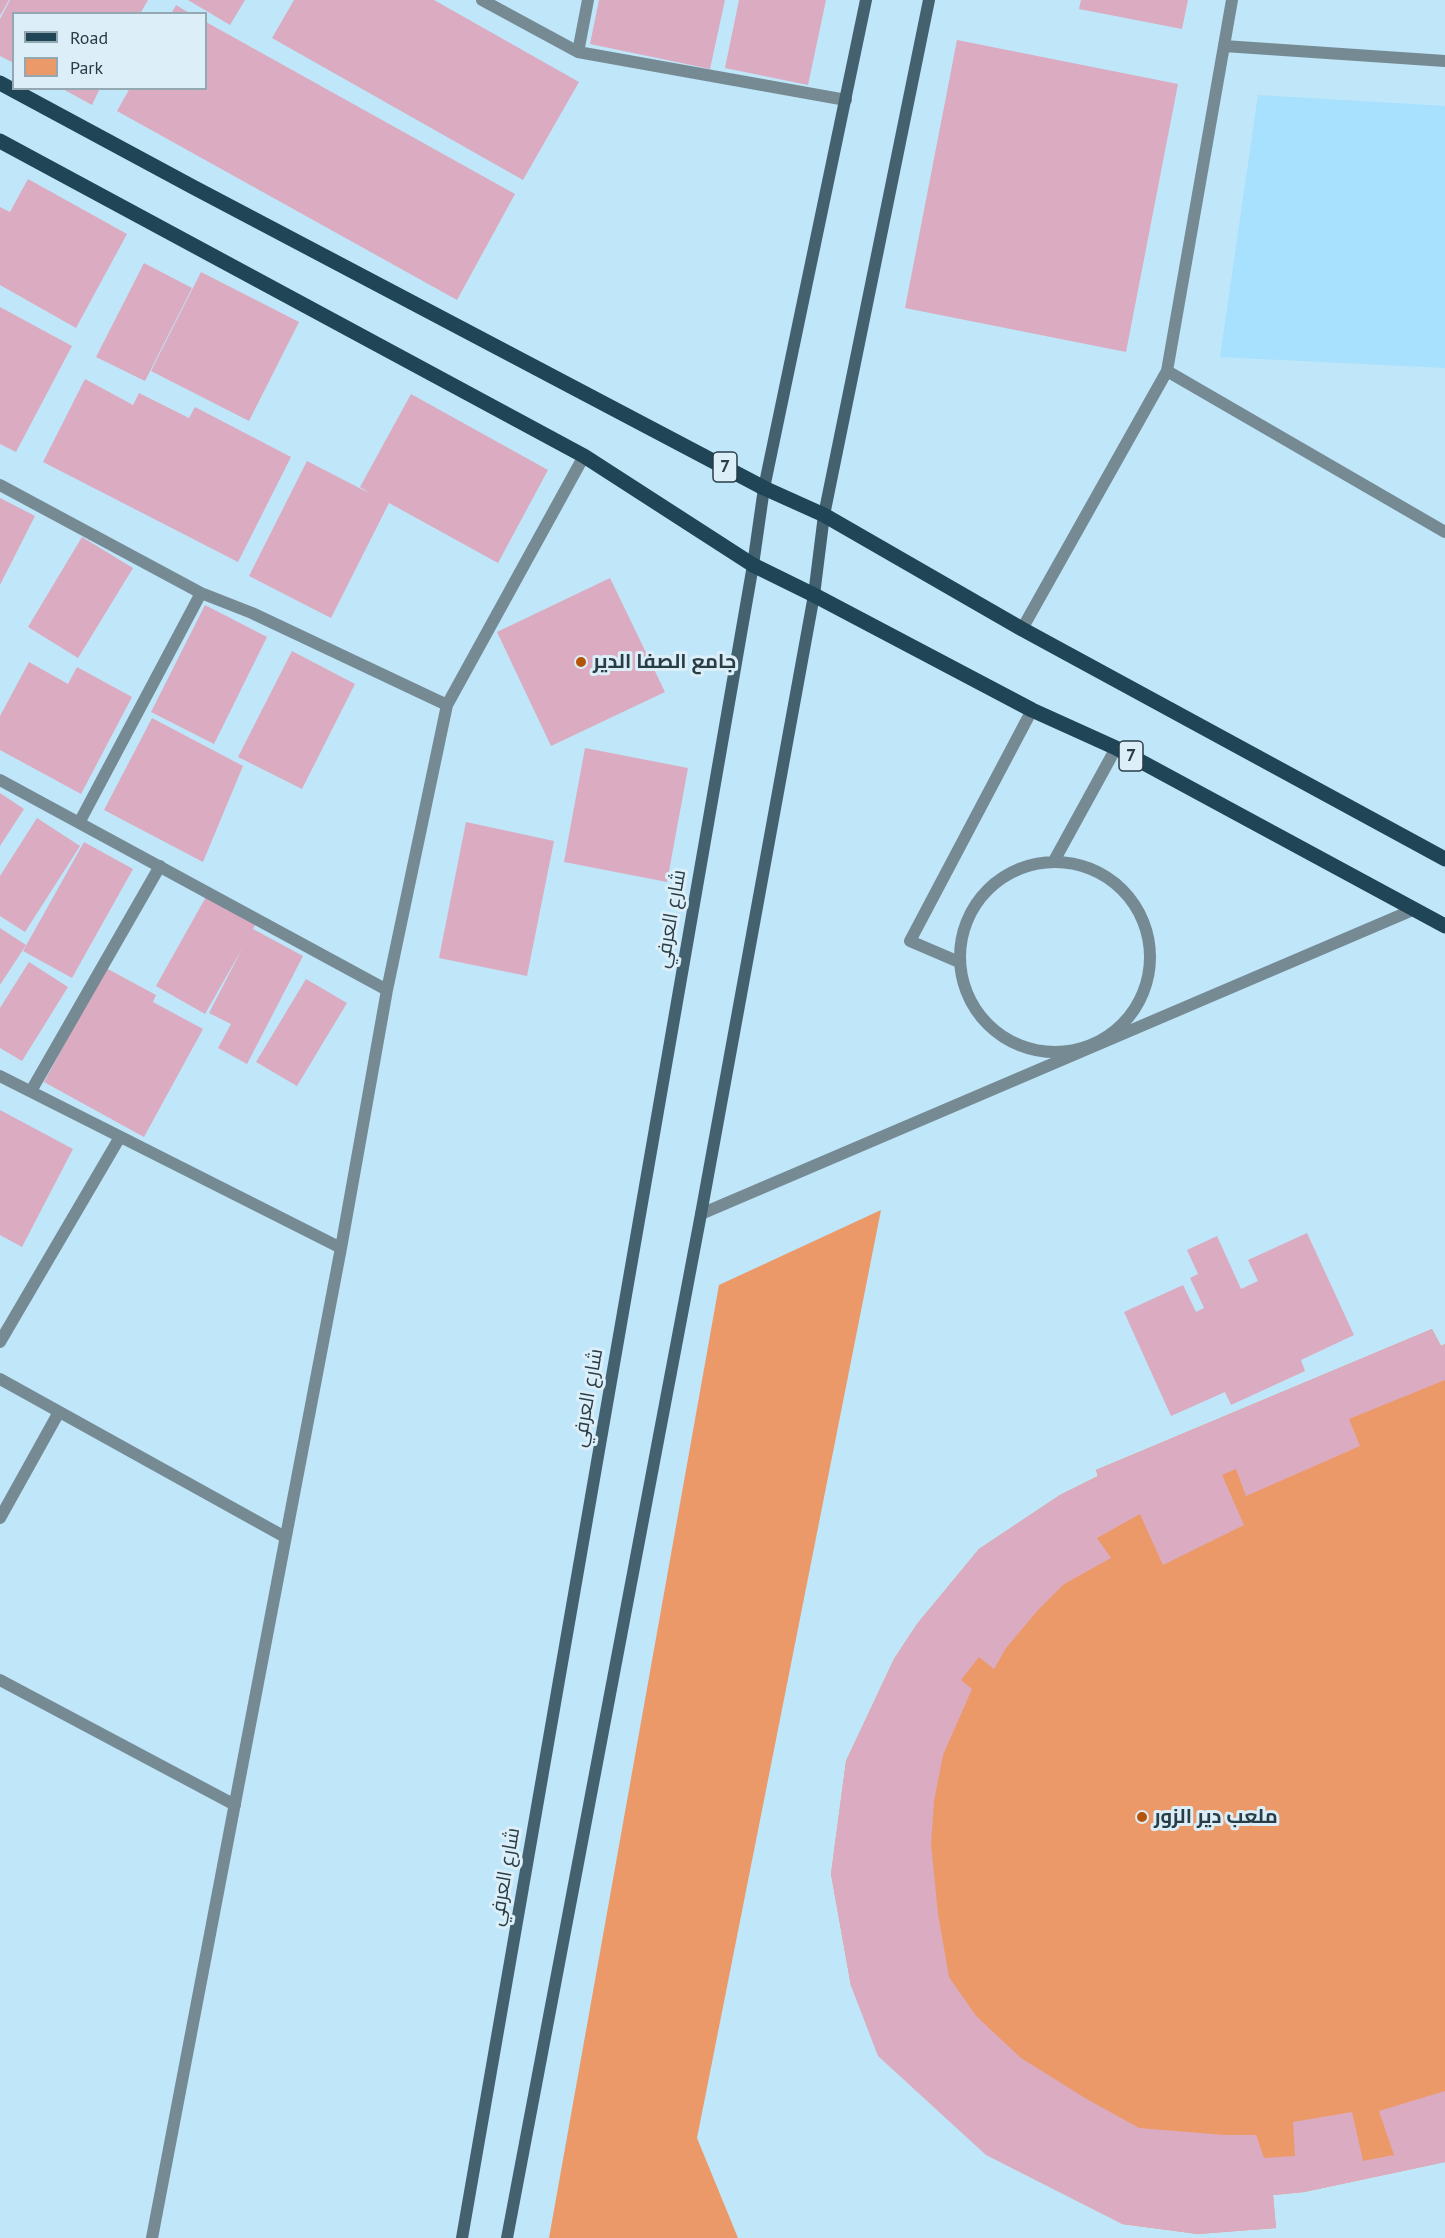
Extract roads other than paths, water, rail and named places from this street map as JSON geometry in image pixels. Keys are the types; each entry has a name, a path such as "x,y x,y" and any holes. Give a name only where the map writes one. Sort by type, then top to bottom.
{"main road":[{"name":"7","path":"13,90 764,488 824,514 1022,629 1445,859"},
{"name":"7","path":"0,141 584,456 753,565 1032,710 1116,748 1445,926"}],"street":[{"path":"482,0 578,52 846,100"},
{"path":"578,52 588,0"},
{"name":"شارع العرفي","path":"462,2238 753,565 764,488 866,0"},
{"path":"507,2238 701,1214 814,595 824,514 929,0"},
{"path":"1022,629 1167,371 1232,0"},
{"path":"1224,46 1445,61"},
{"path":"1167,371 1445,531"},
{"path":"152,2238 341,1248 387,990 447,705 584,456"},
{"path":"0,485 201,593 252,613 447,705"},
{"path":"79,823 201,593"},
{"path":"959,962 910,941 1032,710"},
{"path":"1054,861 1116,748"},
{"path":"0,780 387,990"},
{"path":"1054,861 1085,866 1113,881 1135,904 1148,933 1151,965 1143,996 1126,1023 1101,1042 1070,1052 1038,1052 1008,1041 983,1021 966,993 959,962 962,931 976,903 996,881 1023,866 1054,861"},
{"path":"31,1091 160,866"},
{"path":"701,1214 1415,909"},
{"path":"0,1076 341,1248"},
{"path":"0,1342 120,1137"},
{"path":"0,1379 285,1537"},
{"path":"0,1518 59,1412"},
{"path":"0,1680 235,1805"}],"place":[{"name":"جامع الصفا الدير","path":"581,662"},
{"name":"ملعب دير الزور","path":"1142,1817"}]}
